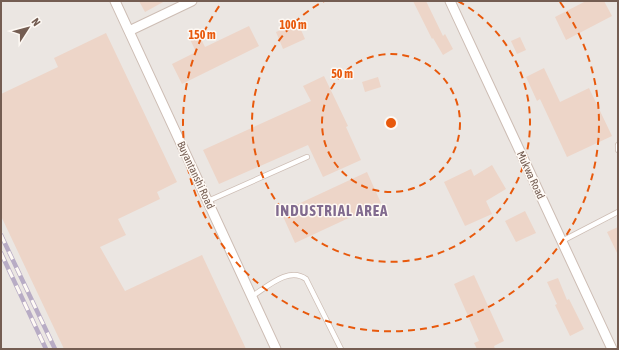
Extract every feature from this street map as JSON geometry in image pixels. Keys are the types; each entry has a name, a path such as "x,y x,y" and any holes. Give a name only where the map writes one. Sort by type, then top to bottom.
{"street":[{"name":"Buyantanshi Road","path":"115,1 276,349"},
{"path":"129,30 192,1"},
{"name":"Mukwa Road","path":"450,1 612,349"}],"lane":[{"path":"618,145 618,150"},
{"path":"208,201 307,157"},
{"path":"562,241 618,212"},
{"path":"252,297 291,274 299,274 306,279 341,349"}],"shaded area":[{"path":"1,1 618,1 618,349 1,349"}],"building":[{"path":"139,1 165,1 145,12"},
{"path":"413,1 426,1 443,36 445,34 453,49 443,55 433,38 432,39"},
{"path":"586,1 604,1 612,16 566,40 555,17"},
{"path":"298,23 305,39 283,49 276,32"},
{"path":"249,26 259,46 182,84 172,64 196,52 189,37 198,33 205,47"},
{"path":"106,33 177,182 157,192 160,199 118,219 126,235 100,247 125,291 202,255 246,349 64,349 1,216 1,94 58,67 54,58"},
{"path":"520,37 526,50 517,54 511,41"},
{"path":"544,68 560,102 589,88 612,136 567,157 540,99 537,101 526,77"},
{"path":"324,76 348,126 346,127 361,160 323,177 308,145 219,184 203,150 311,101 303,86"},
{"path":"378,77 381,87 365,92 362,82"},
{"path":"492,165 506,189 486,201 492,214 465,226 444,182 471,169 474,176"},
{"path":"367,172 381,203 295,243 281,212"},
{"path":"525,211 536,233 516,242 505,221"},
{"path":"618,227 618,255 607,232"},
{"path":"474,275 504,341 494,346 495,349 477,349 474,343 479,341 454,284"},
{"path":"558,278 567,300 569,299 584,329 570,336 555,305 557,304 547,282"}],"railway":[{"path":"1,235 55,349"},
{"path":"1,253 46,349"}],"district":[{"name":"INDUSTRIAL AREA","path":"332,210"}]}
